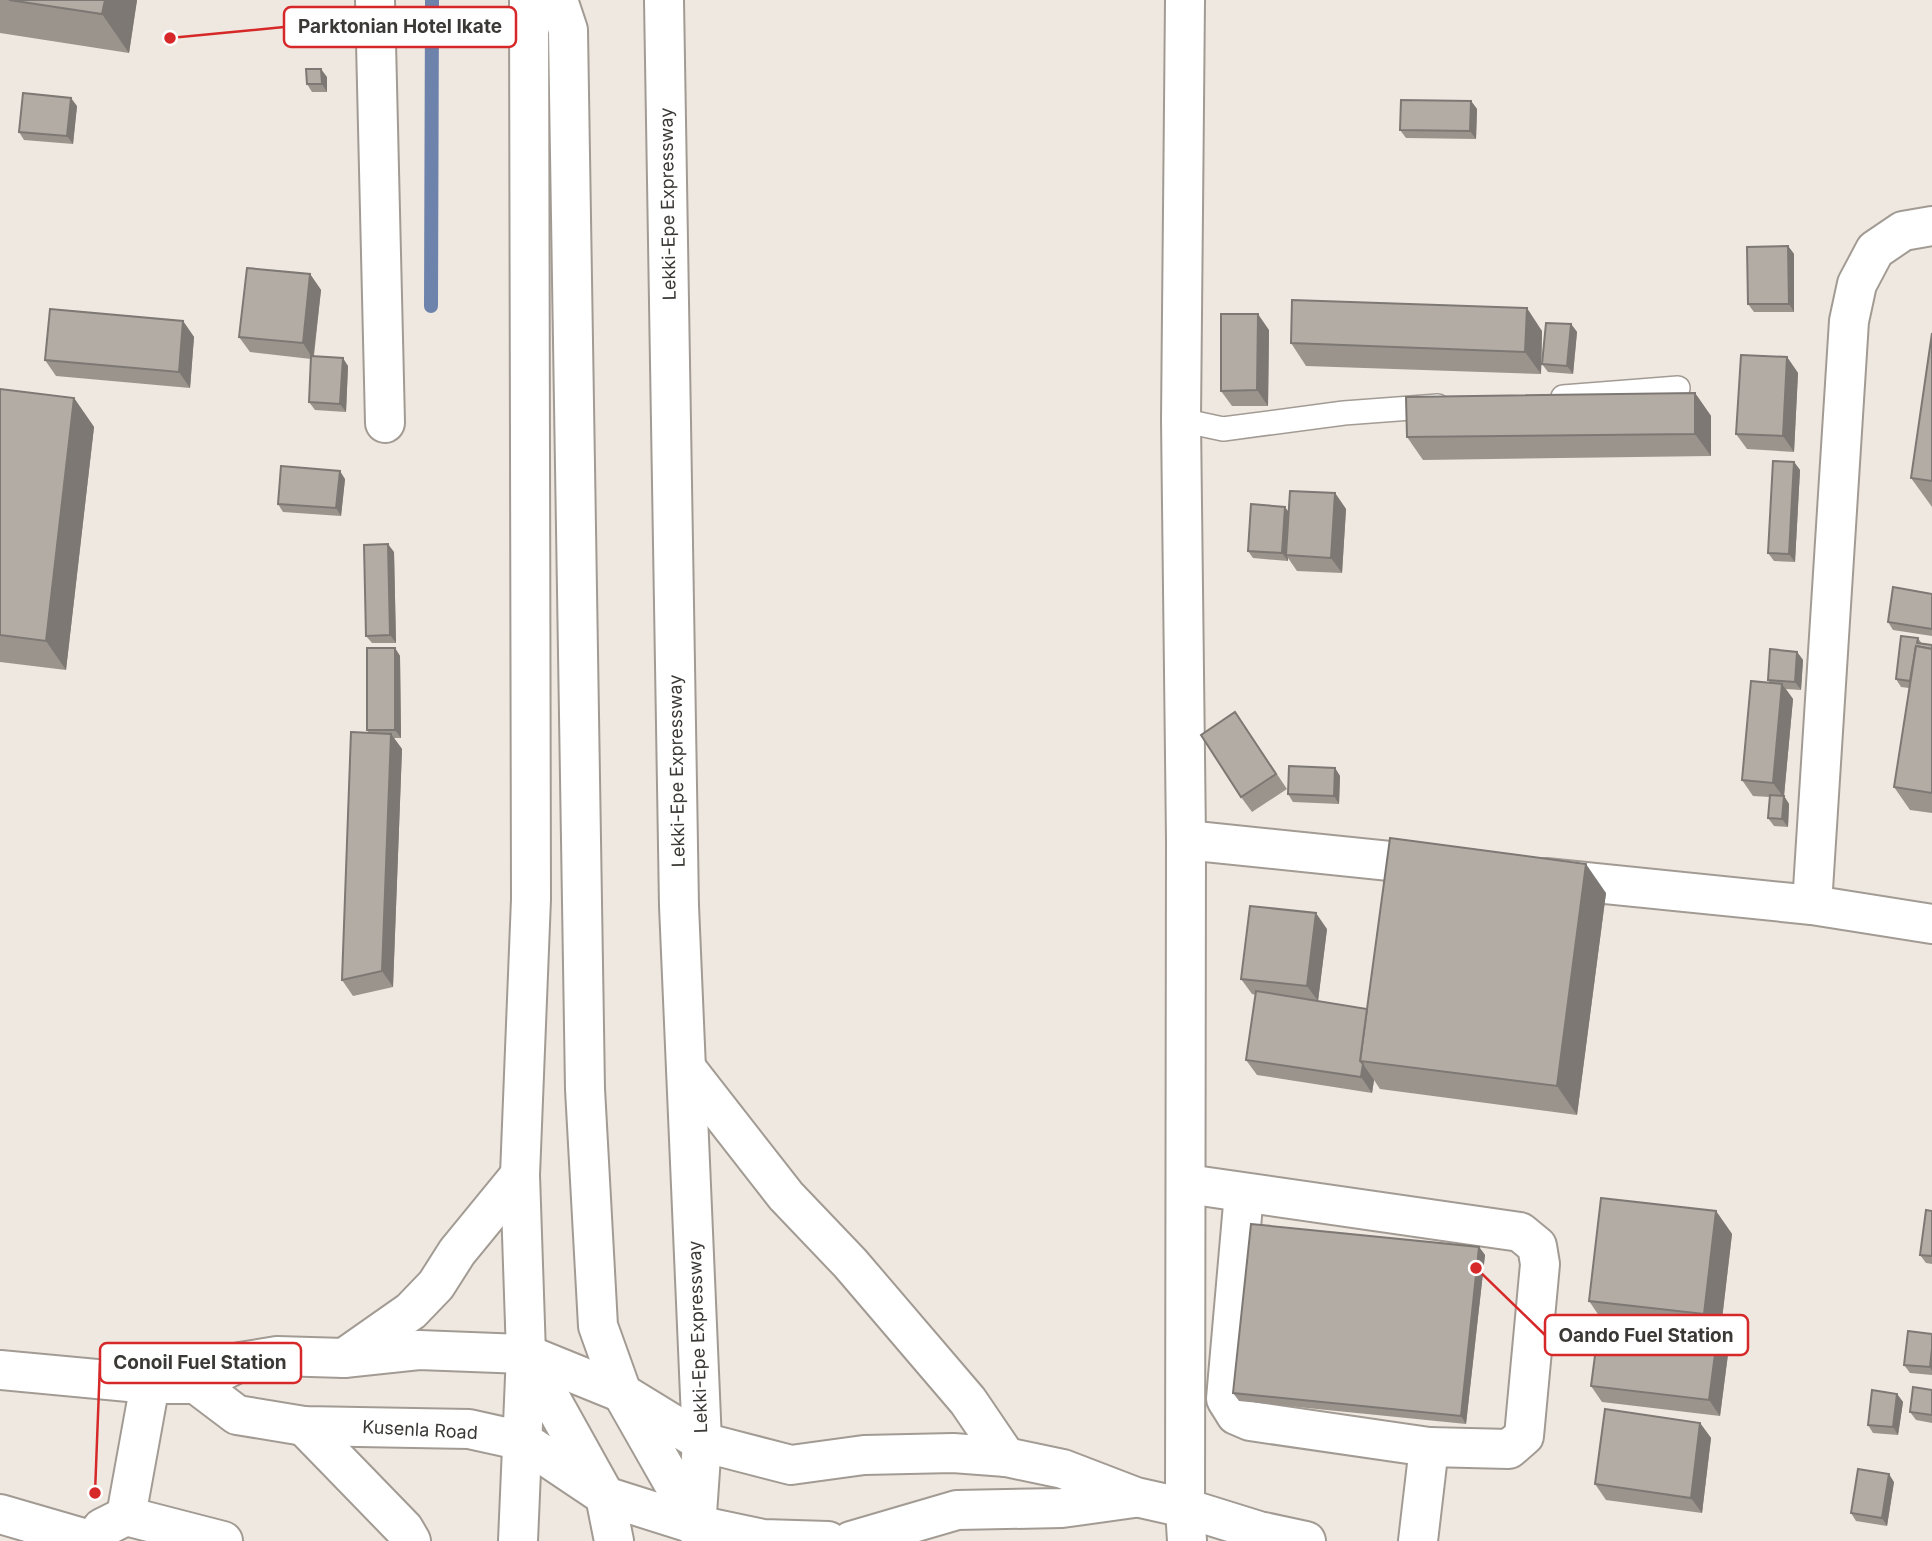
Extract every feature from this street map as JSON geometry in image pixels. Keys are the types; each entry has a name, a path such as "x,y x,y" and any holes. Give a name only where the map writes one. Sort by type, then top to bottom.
{"main road":[{"path":"375,0 385,423"},
{"path":"518,1541 526,1354 520,1175 531,899 529,0"},
{"path":"558,0 568,30 585,1090 598,1326 622,1393 696,1533"},
{"name":"Lekki-Epe Expressway","path":"664,0 679,906 702,1442 696,1533"},
{"path":"1185,0 1181,420 1186,840 1186,1525"},
{"path":"1812,905 1849,321 1857,284 1875,250 1903,231 1932,226"},
{"path":"1186,840 1472,870"},
{"path":"1513,874 1812,905 1932,924"},
{"path":"686,1068 786,1196 850,1263 968,1401 1006,1457"},
{"path":"344,1358 411,1311 436,1284 457,1252 520,1175"},
{"path":"1187,1184 1244,1192 1520,1232 1537,1245 1540,1264 1524,1436 1509,1449 1429,1447 1250,1421 1236,1415 1226,1399 1244,1192"},
{"path":"0,1370 150,1384 197,1384 240,1362 277,1356 344,1358 419,1350 526,1354 622,1393 702,1442 791,1465 864,1455 953,1452 1006,1457 1063,1469 1136,1497 1186,1525 1259,1531 1306,1541"},
{"path":"526,1354 605,1496 614,1541"},
{"path":"126,1516 150,1384"},
{"name":"Kusenla Road","path":"197,1384 237,1415 304,1426 470,1429 523,1441 605,1496 696,1533 814,1540"},
{"path":"304,1426 404,1530 411,1541"},
{"path":"1418,1541 1429,1447"},
{"path":"851,1541 957,1510 1062,1508 1136,1497"},
{"path":"0,1514 93,1541 102,1528 126,1516 223,1541"}],"lane":[{"path":"1539,398 1678,388"},
{"path":"1181,420 1223,429 1344,413 1455,405"}],"building":[{"path":"9,0 105,0 102,14"},
{"path":"306,69 321,69 322,84 307,84"},
{"path":"23,93 71,98 67,136 19,132"},
{"path":"1401,100 1471,101 1470,131 1400,130"},
{"path":"1788,246 1789,304 1748,304 1747,247"},
{"path":"247,268 310,274 303,343 239,337"},
{"path":"1292,300 1527,308 1525,352 1291,343"},
{"path":"50,309 183,321 179,372 45,360"},
{"path":"1221,314 1258,314 1257,390 1221,391"},
{"path":"1546,323 1571,324 1567,366 1542,364"},
{"path":"1932,333 1932,481 1911,478"},
{"path":"1741,355 1787,357 1783,436 1736,434"},
{"path":"311,356 343,358 340,404 309,402"},
{"path":"0,389 74,398 46,641 0,635"},
{"path":"1695,393 1695,434 1407,437 1406,397"},
{"path":"1773,461 1794,462 1789,554 1768,553"},
{"path":"281,466 340,471 336,508 278,504"},
{"path":"1290,491 1335,493 1331,558 1286,555"},
{"path":"1251,504 1285,507 1282,553 1248,551"},
{"path":"388,544 390,635 366,636 364,545"},
{"path":"1893,587 1932,594 1932,629 1888,622"},
{"path":"1901,636 1918,638 1917,643 1932,645 1932,649 1916,646 1910,681 1896,679"},
{"path":"1916,646 1932,649 1932,793 1894,787"},
{"path":"367,648 395,648 395,730 367,730"},
{"path":"1770,649 1797,652 1795,682 1768,680"},
{"path":"1751,681 1782,684 1773,783 1742,780"},
{"path":"1235,712 1276,774 1241,797 1201,735"},
{"path":"351,732 391,734 382,971 342,980"},
{"path":"1289,766 1335,768 1334,796 1288,794"},
{"path":"1770,795 1784,796 1782,819 1768,818"},
{"path":"1390,838 1586,864 1557,1086 1360,1061"},
{"path":"1250,906 1316,913 1307,986 1241,979"},
{"path":"1256,991 1367,1009 1360,1061 1363,1064 1361,1077 1246,1060"},
{"path":"1601,1198 1716,1211 1704,1314 1589,1301"},
{"path":"1926,1210 1932,1211 1932,1256 1920,1255"},
{"path":"1251,1224 1479,1247 1461,1416 1233,1393"},
{"path":"1599,1325 1717,1339 1709,1400 1591,1386"},
{"path":"1908,1331 1932,1334 1930,1367 1904,1365"},
{"path":"1913,1387 1932,1390 1932,1415 1910,1412"},
{"path":"1872,1390 1897,1394 1893,1427 1868,1425"},
{"path":"1605,1409 1700,1423 1691,1498 1595,1484"},
{"path":"1858,1469 1889,1474 1882,1518 1851,1513"}],"waterway":[{"path":"431,306 432,0"}],"place":[{"name":"Parktonian Hotel Ikate","path":"170,38"},
{"name":"Oando Fuel Station","path":"1476,1268"},
{"name":"Conoil Fuel Station","path":"95,1493"}]}
